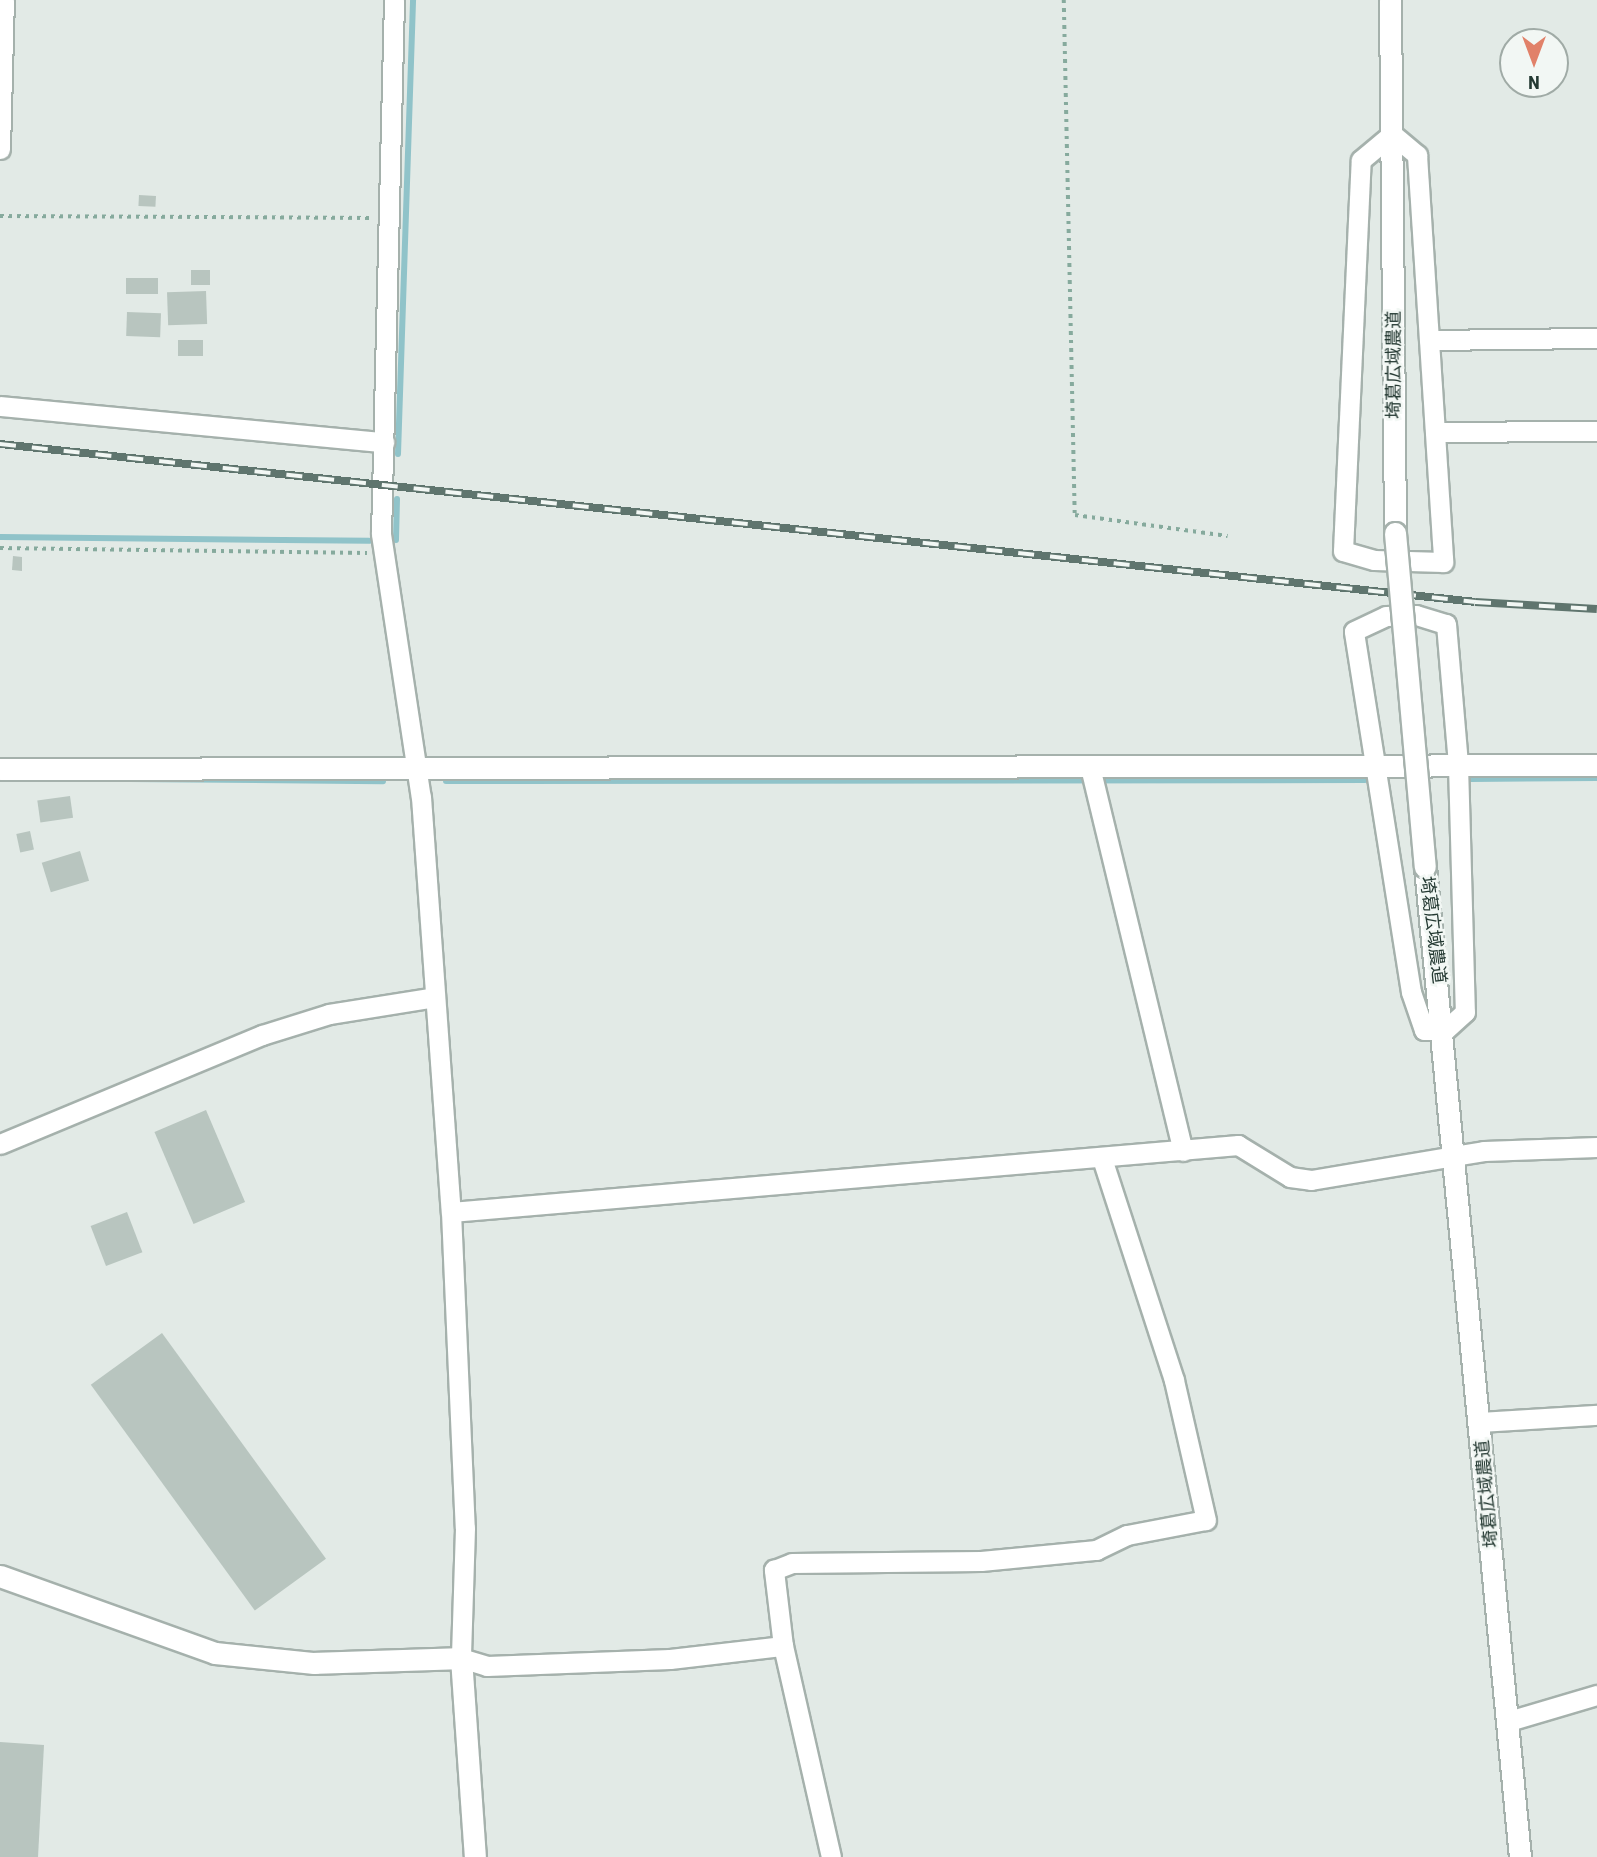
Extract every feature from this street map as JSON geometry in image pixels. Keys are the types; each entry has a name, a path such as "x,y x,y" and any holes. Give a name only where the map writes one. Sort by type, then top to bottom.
{"street":[{"path":"0,149 4,0"},
{"path":"394,0 383,553 417,770 451,1212 465,1528 461,1658 475,1857"},
{"name":"埼葛広域農道","path":"1390,0 1395,533 1425,867 1458,1156 1520,1857"},
{"path":"1392,134 1417,155 1429,340 1443,562 1374,560 1343,551 1361,160 1392,134"},
{"path":"1429,340 1597,338"},
{"path":"0,406 384,442"},
{"path":"1435,432 1597,431"},
{"path":"1416,615 1446,624 1458,765 1465,1012 1445,1030 1424,1030 1411,992 1376,765 1354,631 1386,616 1416,615"},
{"path":"0,769 1597,765"},
{"path":"1090,767 1183,1151"},
{"path":"0,1144 262,1035 329,1013 435,997"},
{"path":"451,1212 1102,1159 1238,1144 1290,1177 1311,1180 1458,1156 1597,1147"},
{"path":"831,1857 783,1646 771,1579 774,1570 792,1563 981,1561 1096,1550 1127,1535 1206,1520 1174,1380 1102,1159"},
{"path":"1481,1422 1597,1415"},
{"path":"0,1576 215,1653 314,1663 461,1658 487,1666 670,1659 783,1646"},
{"path":"1509,1721 1597,1695"}],"path":[{"path":"1064,0 1075,514 1228,536"},
{"path":"0,216 391,218"},
{"path":"0,548 383,553"}],"building":[{"path":"139,195 156,196 155,207 138,206"},
{"path":"191,270 210,270 210,285 191,285"},
{"path":"126,278 158,278 158,294 126,294"},
{"path":"206,291 207,324 168,325 167,292"},
{"path":"127,312 161,313 160,337 126,336"},
{"path":"178,340 203,340 203,356 178,356"},
{"path":"13,556 22,557 22,571 12,570"},
{"path":"70,796 73,818 40,822 37,801"},
{"path":"30,831 34,850 20,852 16,834"},
{"path":"80,851 89,881 51,892 42,863"},
{"path":"206,1110 245,1202 194,1224 154,1132"},
{"path":"127,1212 142,1252 106,1266 91,1226"},
{"path":"162,1333 326,1559 255,1610 91,1385"},
{"path":"0,1742 44,1745 38,1857 0,1857"}],"waterway":[{"path":"398,454 413,0"},
{"path":"396,540 397,499"},
{"path":"1,537 369,541"},
{"path":"1470,779 1597,778"},
{"path":"130,779 383,781"},
{"path":"446,781 1365,780"}],"railway":[{"path":"0,444 1475,602 1597,609"}]}
